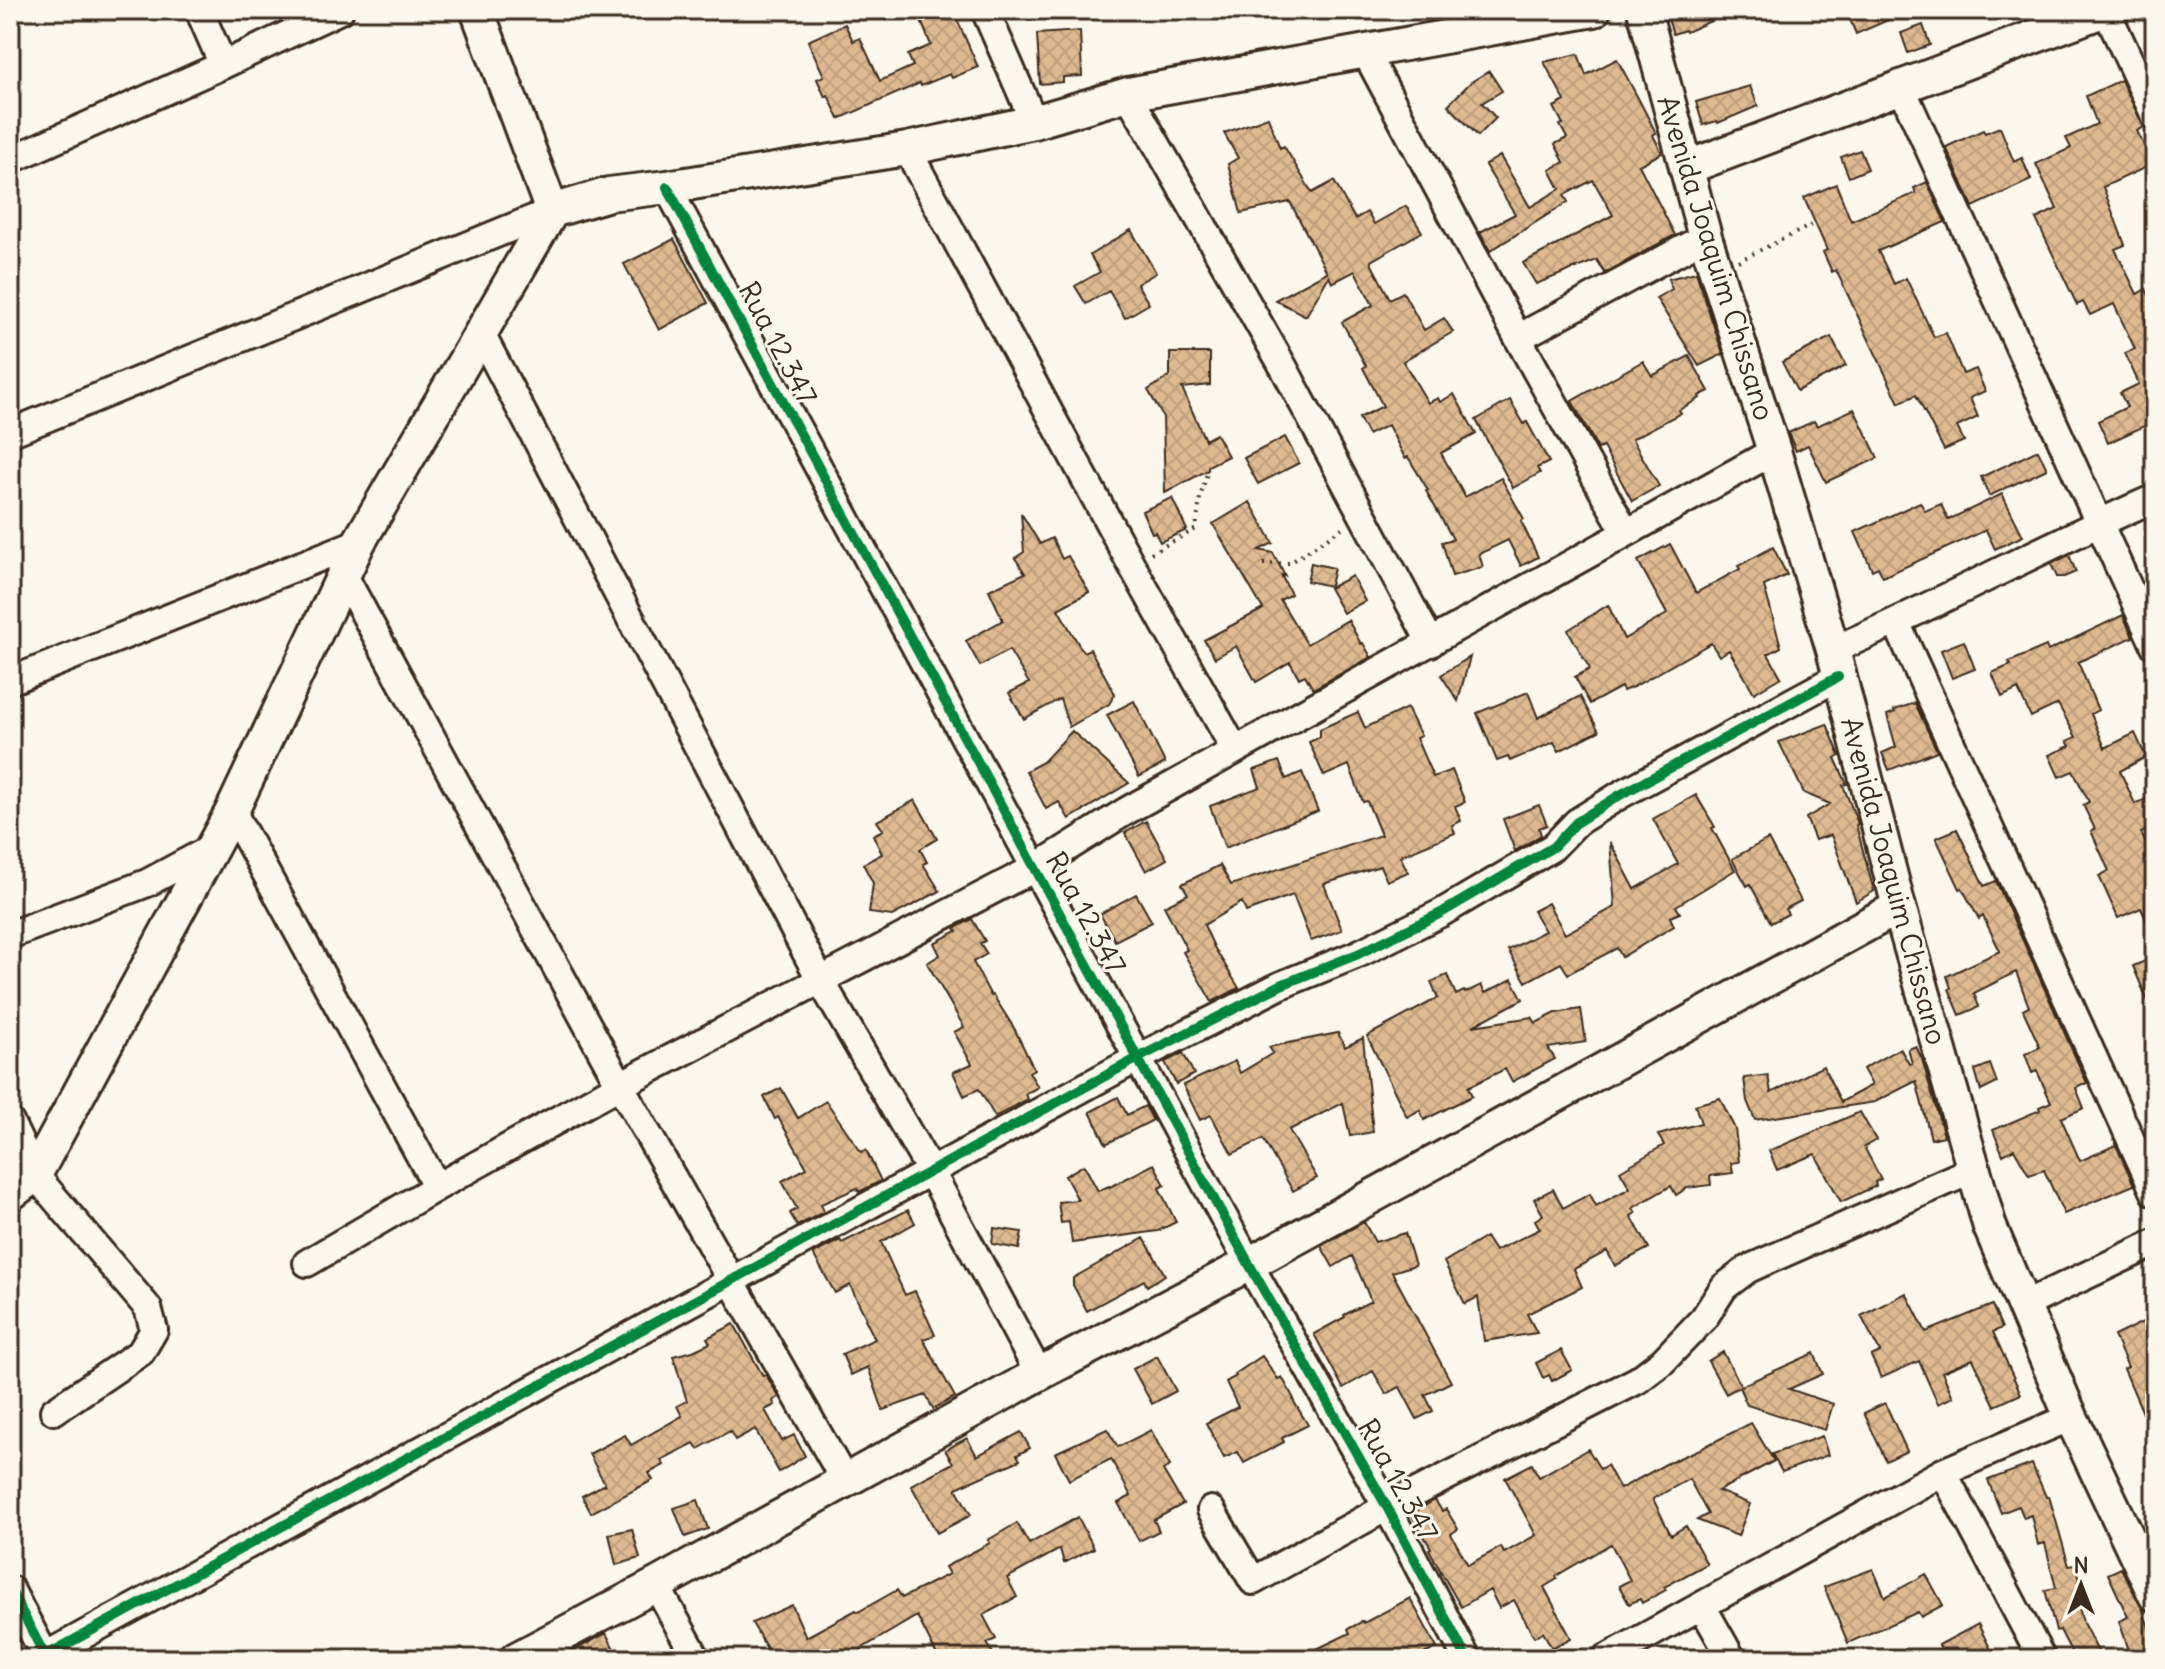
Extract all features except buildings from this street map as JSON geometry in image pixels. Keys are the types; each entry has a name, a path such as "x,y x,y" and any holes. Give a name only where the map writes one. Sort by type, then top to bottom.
{"street":[{"path":"199,10 223,65"},
{"path":"10,160 340,10"},
{"path":"477,10 552,211"},
{"path":"985,10 1034,122"},
{"path":"10,433 552,211 609,194 907,149 1034,122 1128,94 1594,10"},
{"name":"Avenida Joaquim Chissano","path":"1644,10 1705,237 1774,451 1835,663 1899,907 1990,1227 2071,1417 2155,1595"},
{"path":"1686,168 2105,10 2155,116"},
{"path":"1366,53 1626,533"},
{"path":"1901,87 2155,646"},
{"path":"1128,94 1284,368 1431,643"},
{"path":"907,149 1235,750"},
{"name":"Rua 12.347","path":"667,187 1249,1264 1387,1507 1467,1659"},
{"path":"22,1184 214,847 359,542 552,211"},
{"path":"1518,338 1705,237"},
{"path":"480,332 821,981 931,1172 1039,1374"},
{"path":"307,1263 620,1085 1035,868 1128,810 1774,451"},
{"path":"10,1589 45,1656 1138,1058 1281,985 1358,954 1441,913 1553,847 1577,822 1896,622 2099,522 2155,498"},
{"path":"10,681 359,542"},
{"path":"344,576 620,1085 845,1481"},
{"path":"1896,622 2155,1193"},
{"path":"232,811 437,1187"},
{"path":"10,935 147,883 214,847"},
{"path":"516,1659 1039,1374 1249,1264 1899,907"},
{"path":"10,1122 22,1184 148,1308 154,1330 141,1352 54,1411"},
{"path":"1211,1510 1253,1581 1387,1507 1638,1380 1663,1361 1704,1318 1724,1287 1748,1269 1972,1170"},
{"path":"2024,1305 2155,1243"},
{"path":"1605,1659 1943,1472 2071,1417"},
{"path":"1943,1472 2042,1659"},
{"path":"656,1585 697,1659"},
{"path":"1702,1606 1732,1659"}],"path":[{"path":"1716,272 1812,225"},
{"path":"1131,564 1196,529 1207,473"},
{"path":"1263,564 1290,563 1362,514"}],"cycle path":[{"path":"667,187 1249,1264 1387,1507 1467,1659"},
{"path":"10,1589 45,1656 1138,1058 1281,985 1358,954 1441,913 1553,847 1577,822 1620,795 1838,677"}]}
